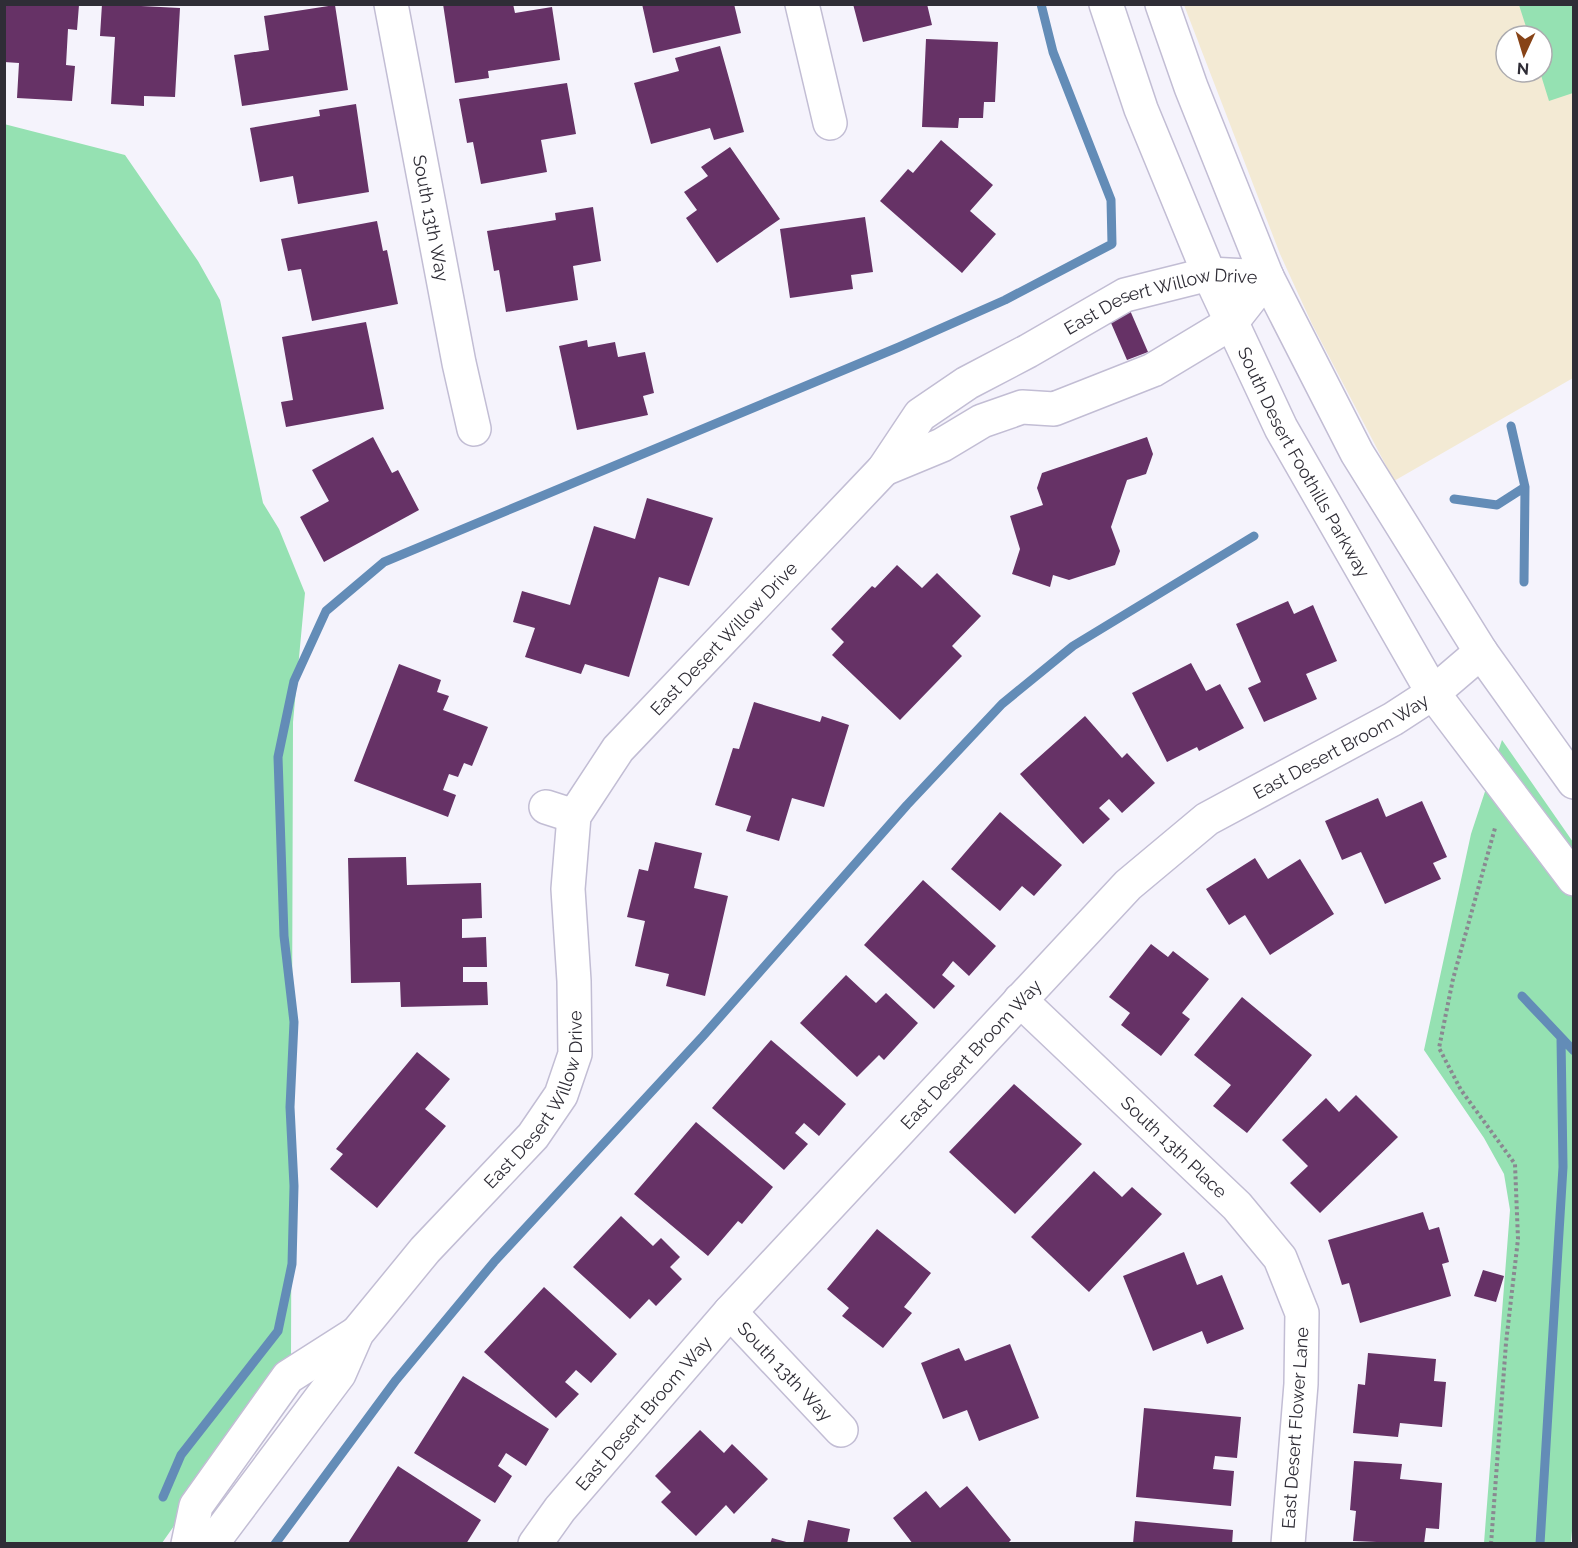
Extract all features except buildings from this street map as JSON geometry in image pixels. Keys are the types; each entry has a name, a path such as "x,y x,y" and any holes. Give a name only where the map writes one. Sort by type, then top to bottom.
{"street":[{"name":"South 13th Way","path":"391,4 459,363 474,429"},
{"path":"802,4 830,123"},
{"name":"South Desert Foothills Parkway","path":"1106,4 1141,109 1209,273 1281,428 1433,693 1574,879"},
{"path":"1162,4 1195,98 1267,277 1357,453 1481,651 1574,782"},
{"name":"East Desert Willow Drive","path":"206,1544 219,1534 339,1374 357,1333 425,1250 533,1136 561,1095 575,1054 574,981 560,812 884,470 921,415 967,383 1125,295 1209,273 1267,277"},
{"name":"East Desert Willow Drive","path":"884,470 942,445 982,421 1022,407 1054,409 1153,370 1231,323 1267,277"},
{"name":"East Desert Broom Way","path":"535,1544 560,1509 628,1428 730,1312 1128,885 1207,819 1394,719 1433,693 1481,651"},
{"name":"South 13th Place","path":"1020,1000 1237,1206 1280,1258 1302,1312"},
{"name":"South 13th Way","path":"730,1312 841,1430"},
{"name":"East Desert Flower Lane","path":"1288,1544 1301,1384 1302,1312"},
{"name":"East Desert Willow Drive","path":"188,1544 196,1506 288,1377 357,1333"}],"path":[{"path":"1491,1544 1504,1366 1518,1239 1515,1164 1461,1090 1439,1048 1453,979 1497,821"}],"shaded area":[{"path":"1184,5 1573,5 1573,378 1394,481 1312,324 1280,254"}],"green space":[{"path":"1519,5 1573,5 1573,93 1549,101 1544,84 1554,84 1554,24 1525,24"},
{"path":"4,124 125,155 198,261 220,300 263,503 279,529 305,593 293,722 291,1359 162,1543 5,1543"},
{"path":"1502,740 1573,842 1574,1507 1571,1543 1484,1543 1510,1210 1504,1174 1484,1138 1424,1050 1471,834"}],"waterway":[{"path":"163,1497 181,1455 278,1331 292,1264 294,1186 290,1107 294,1022 284,936 278,757 294,681 326,611 384,562 899,347 1005,300 1112,244 1111,200 1053,52 1041,4"},
{"path":"1511,426 1525,487 1524,582"},
{"path":"1454,499 1497,505 1525,487"},
{"path":"275,1544 396,1380 494,1262 703,1036 907,805 1002,704 1073,646 1254,536"},
{"path":"1522,996 1574,1051"},
{"path":"1540,1544 1563,1167 1561,1038"}]}
